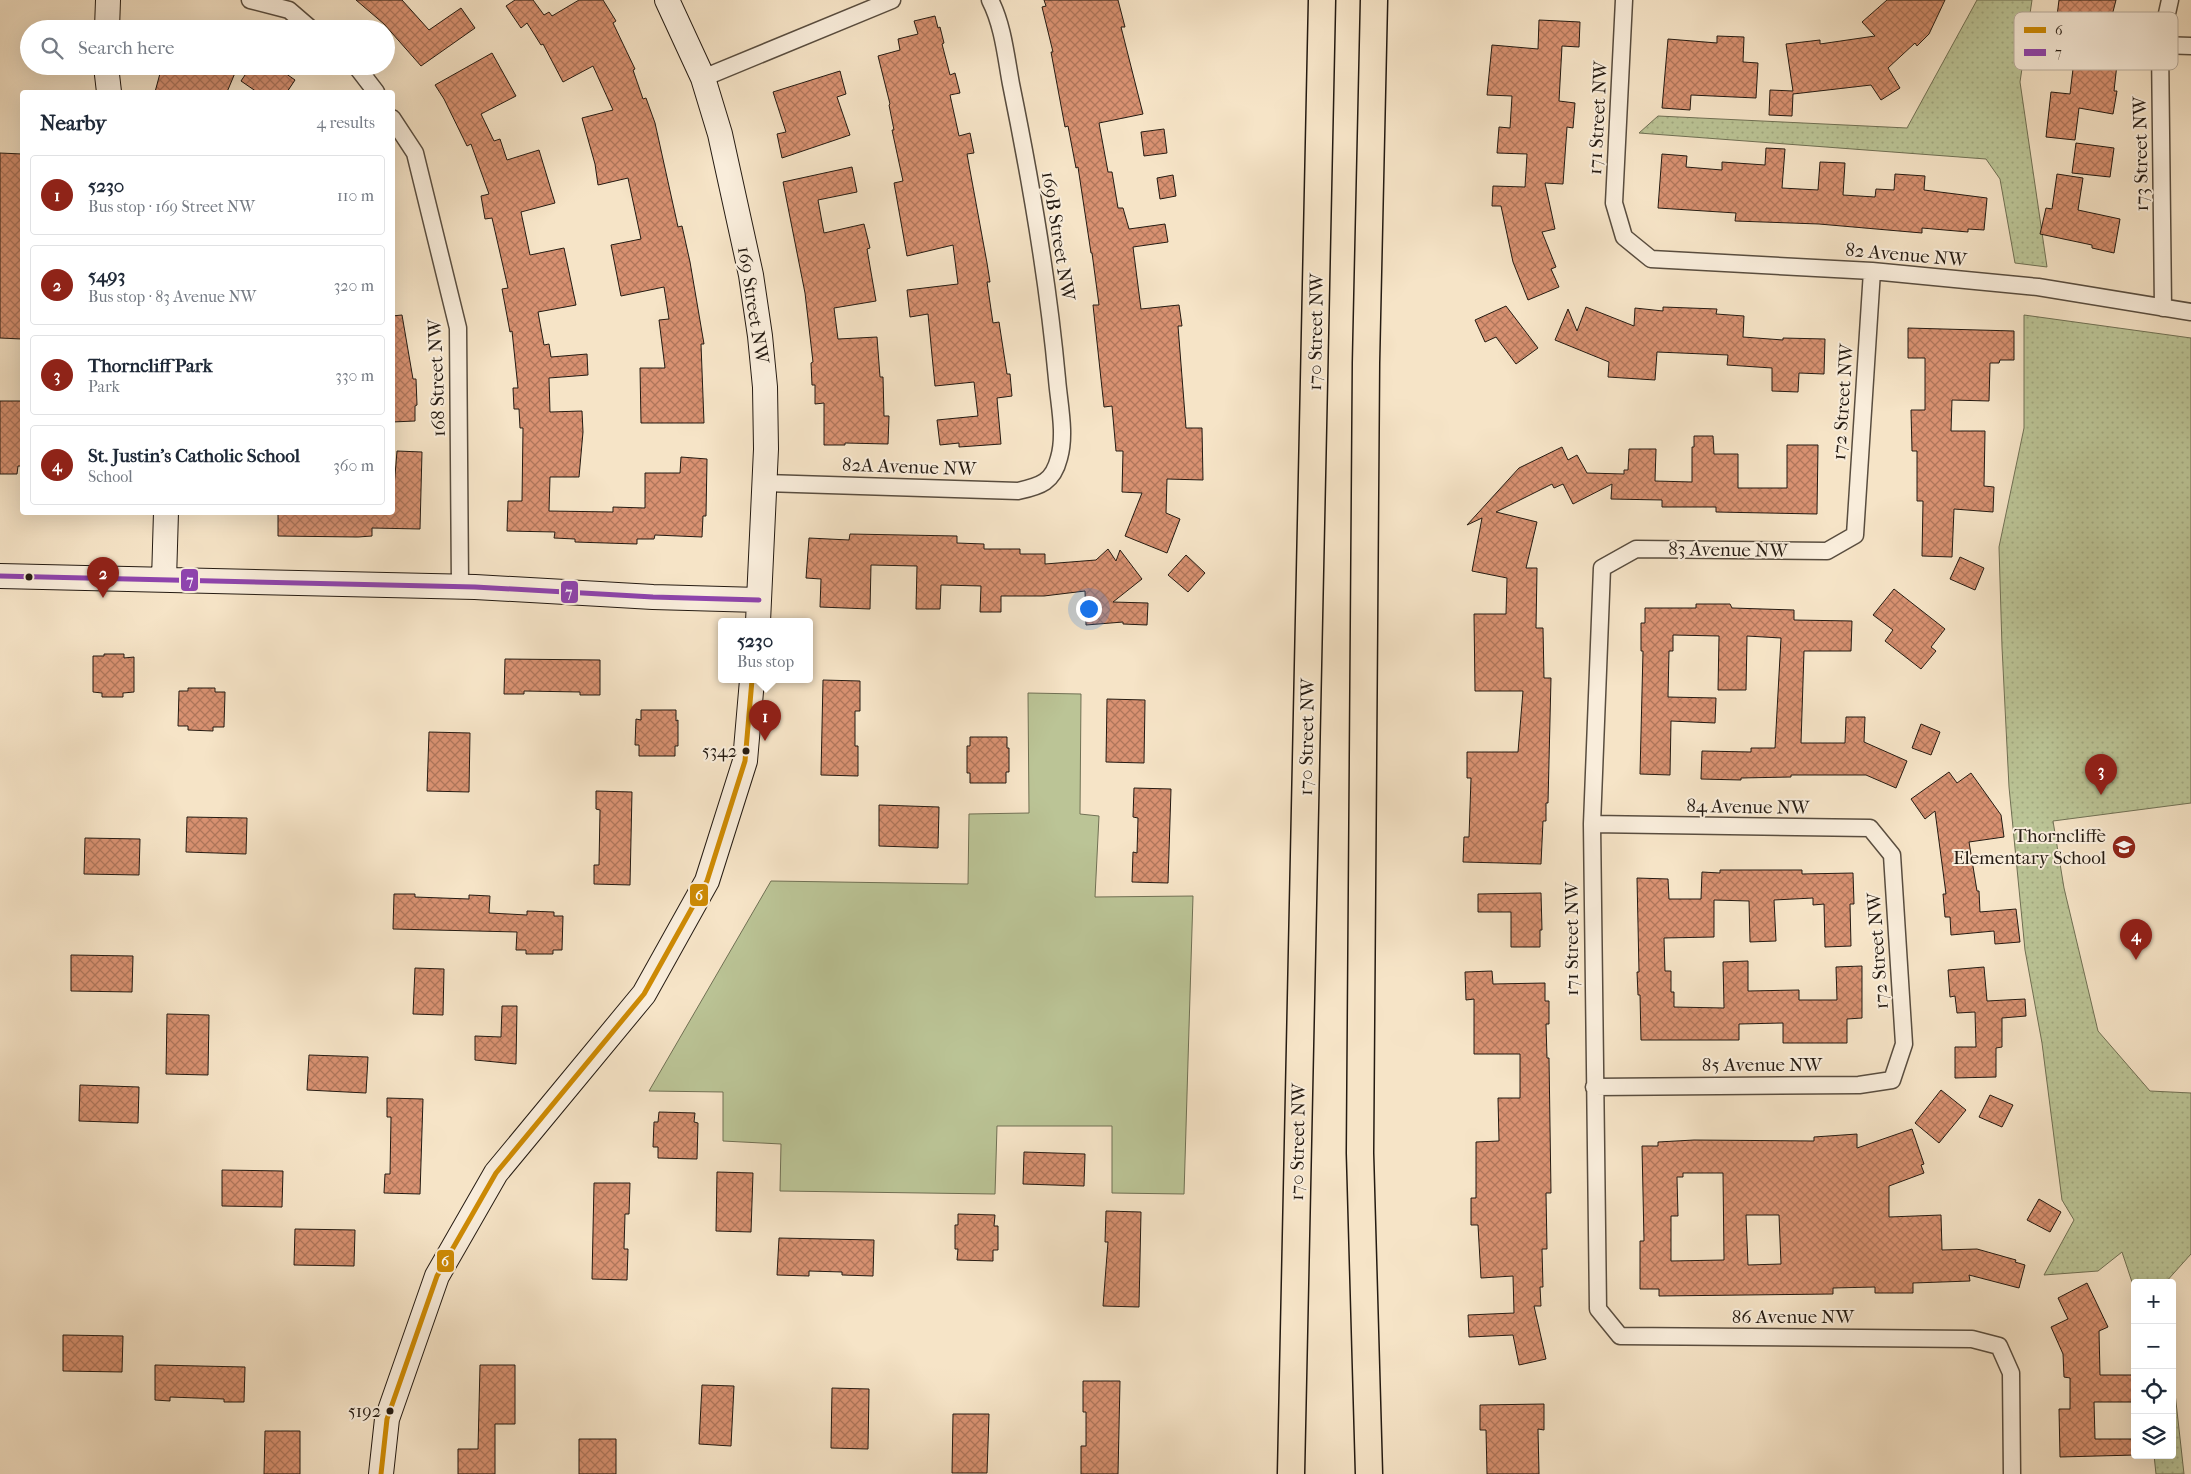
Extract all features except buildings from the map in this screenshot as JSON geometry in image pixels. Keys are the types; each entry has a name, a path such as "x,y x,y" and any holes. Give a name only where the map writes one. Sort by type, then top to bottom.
{"main road":[{"name":"170 Street NW","path":"1289,1470 1322,0"},
{"path":"1369,1474 1360,1143 1366,383 1374,0"}],"street":[{"path":"107,20 108,0"},
{"path":"250,0 289,10 301,20"},
{"name":"169 Street NW","path":"667,0 703,78 720,134 751,275 765,387 765,483 758,611"},
{"path":"703,78 892,0"},
{"name":"169B Street NW","path":"990,0 999,23 1020,129 1036,219 1054,345 1061,439 1060,456 1050,479"},
{"name":"171 Street NW","path":"1624,0 1614,203 1624,237"},
{"path":"2178,46 2191,46"},
{"name":"173 Street NW","path":"2160,70 2163,308"},
{"path":"107,75 109,90"},
{"path":"363,75 374,90"},
{"name":"168 Street NW","path":"395,123 415,153 458,328 460,587"},
{"name":"82 Avenue NW","path":"1624,237 1651,259 1872,272 2038,288 2191,312"},
{"name":"172 Street NW","path":"1855,535 1872,272"},
{"name":"82A Avenue NW","path":"765,483 1018,490 1041,484 1050,479"},
{"path":"164,580 166,515"},
{"name":"83 Avenue NW","path":"1602,568 1636,549 1827,551 1855,535"},
{"name":"171 Street NW","path":"1598,1309 1592,824 1602,568"},
{"path":"0,576 460,587 653,598 758,611"},
{"path":"381,1474 387,1419 437,1276 496,1172 644,994 707,882 745,760 752,683"},
{"name":"84 Avenue NW","path":"1592,824 1870,828 1892,856"},
{"name":"172 Street NW","path":"1892,856 1904,1044"},
{"name":"85 Avenue NW","path":"1594,1087 1867,1084 1892,1080 1904,1044"},
{"name":"86 Avenue NW","path":"1598,1309 1620,1336 1972,1339 1999,1346 2011,1374 2012,1474"}],"green space":[{"path":"1977,0 2032,0 2030,12 2014,12 2014,70 2022,70 2020,82 2047,267 2015,263 2000,179 1986,159 1639,133 1658,116 1907,128"},
{"path":"2024,315 2191,338 2191,803 2053,821 2064,888 2098,1031 2150,1091 2191,1093 2191,1254 2169,1279 2131,1279 2122,1252 2098,1271 2044,1275 2074,1220 2062,1200 2042,1043 2025,950 2009,787 1999,547 2024,428"},
{"path":"1028,693 1081,694 1080,814 1099,816 1095,897 1193,896 1184,1194 1112,1193 1112,1126 997,1126 995,1194 780,1191 781,1144 723,1141 723,1092 649,1091 771,881 968,884 969,814 1029,813"},
{"path":"2176,1402 2184,1474 2156,1474 2154,1459 2176,1459"}],"transit line":[{"name":"7","path":"0,576 475,587 653,597 759,600"},
{"name":"6","path":"381,1474 387,1419 437,1276 496,1173 644,994 707,881 745,761 752,683"}],"place":[{"name":"5493","path":"103,598"},
{"name":"5230","path":"765,741"},
{"name":"5342","path":"746,751"},
{"name":"Thorncliff Park","path":"2101,795"},
{"name":"Thorncliffe Elementary School","path":"2124,847"},
{"name":"St. Justin’s Catholic School","path":"2136,960"},
{"name":"5192","path":"390,1411"}]}
